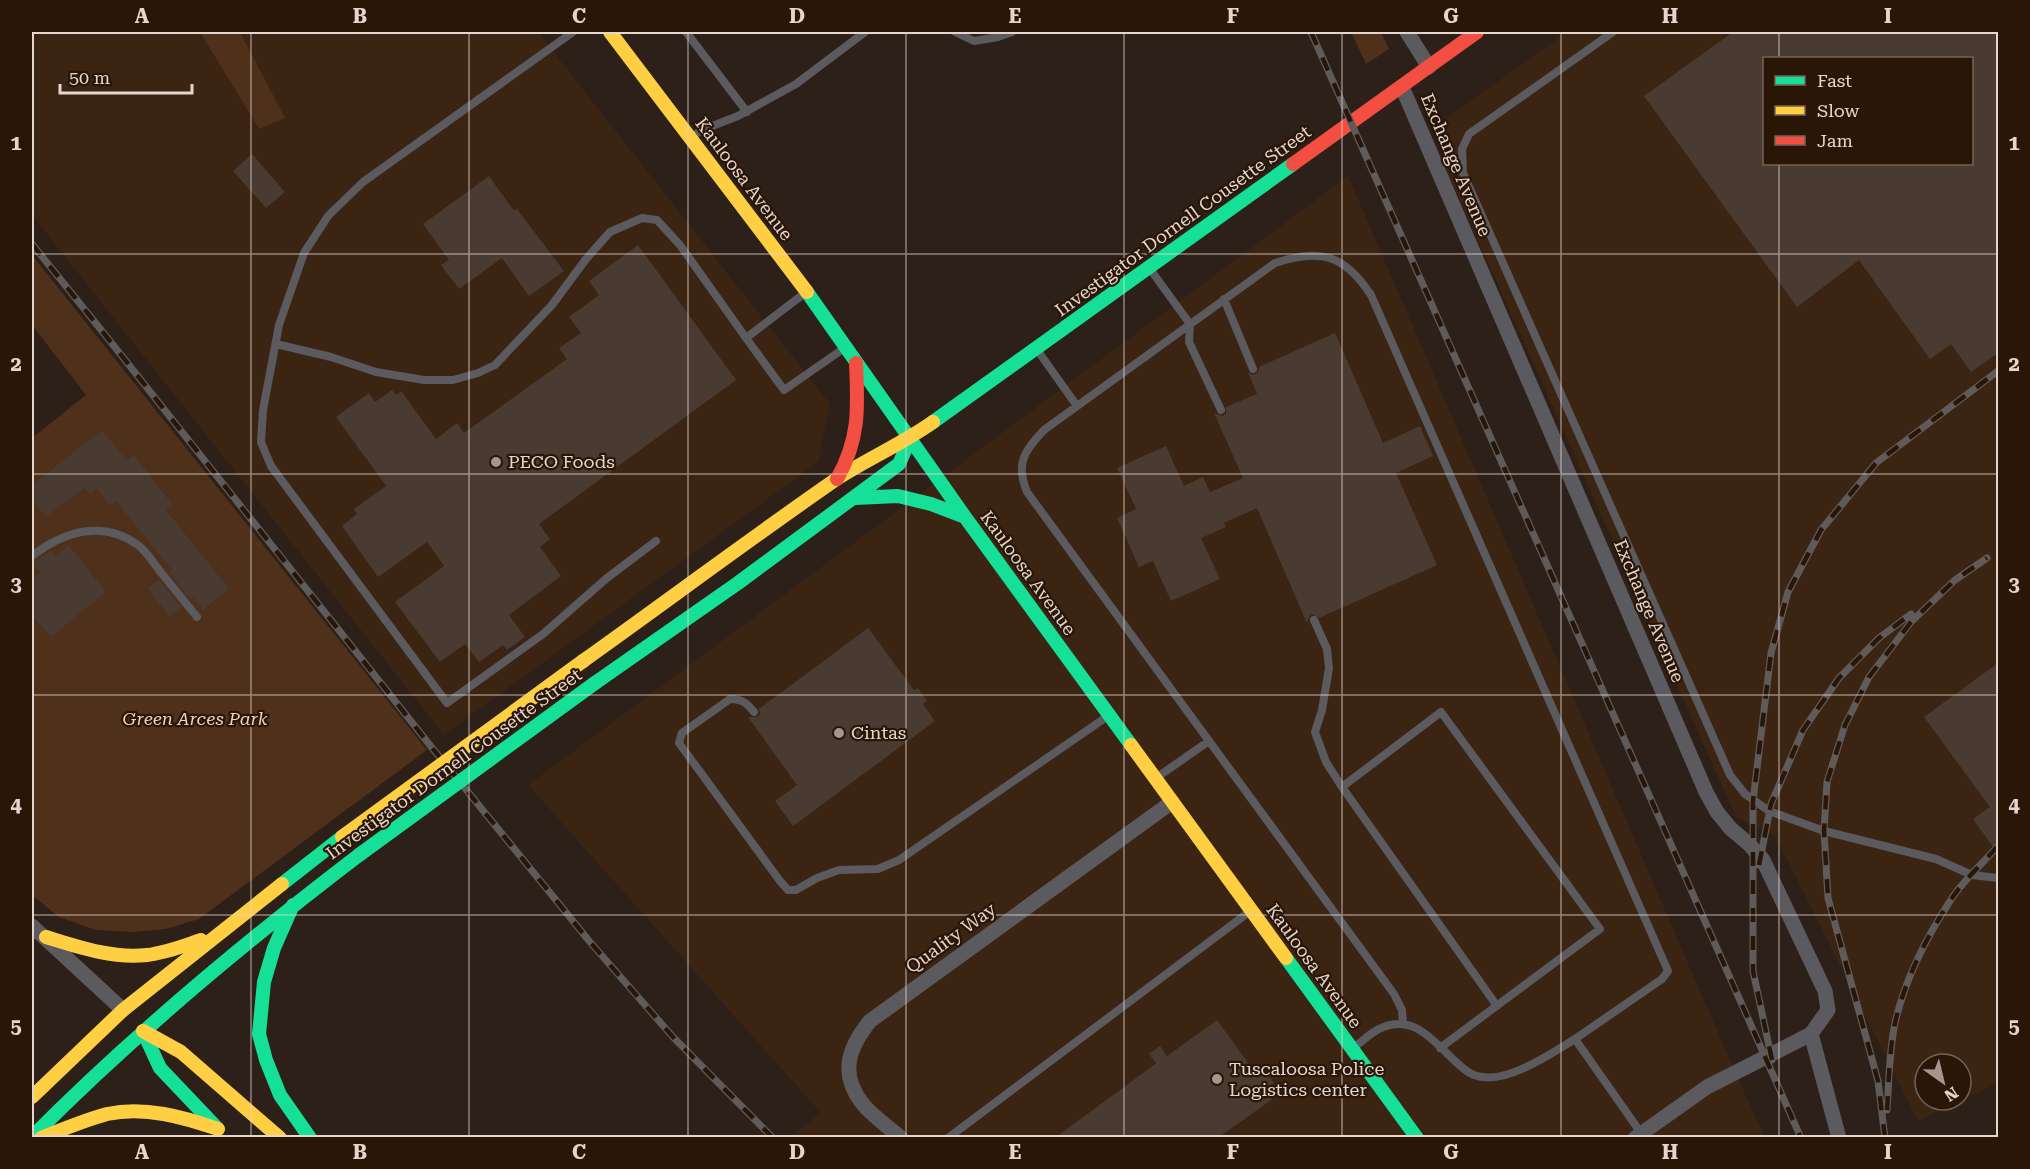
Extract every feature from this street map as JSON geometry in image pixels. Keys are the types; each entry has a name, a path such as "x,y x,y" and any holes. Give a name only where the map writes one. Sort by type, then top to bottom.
{"main road":[{"name":"Kauloosa Avenue","path":"610,32 806,292 965,518 1417,1137"},
{"name":"Investigator Dornell Cousette Street","path":"32,1137 65,1103 133,1021 216,935 342,837 837,478 888,448 910,440 1477,32"},
{"path":"837,478 850,455 855,438 856,363"},
{"name":"Investigator Dornell Cousette Street","path":"32,1097 595,683 855,498 899,464 910,440"},
{"path":"855,498 898,496 931,504 965,518"},
{"path":"293,905 274,948 264,982 259,1034 279,1095 310,1137"},
{"path":"45,937 94,952 138,956 170,951 216,935"},
{"path":"133,1021 160,1068 223,1133"},
{"path":"133,1021 180,1052 279,1137"},
{"path":"41,1137 95,1117 138,1111 159,1113 223,1133"}],"street":[{"name":"Exchange Avenue","path":"1407,32 1428,67"},
{"name":"Exchange Avenue","path":"1402,87 1706,792 1717,812 1731,830 1749,844 1763,860 1825,991 1828,1010 1811,1034"},
{"name":"Quality Way","path":"902,1137 862,1103 851,1084 848,1060 856,1039 870,1021 1172,802"},
{"path":"32,926 133,1021"},
{"path":"1638,1135 1707,1087 1811,1034 1839,1137"}],"lane":[{"path":"573,32 363,182 328,216 304,253 279,325 263,410 261,442 271,466 447,703 543,634 607,578 656,541"},
{"path":"686,32 747,112"},
{"path":"690,138 702,130 747,112 796,84 865,32"},
{"path":"955,32 974,41 1012,32"},
{"path":"1613,32 1469,134 1462,149 1463,173 1730,775 1745,794 1769,811 1824,831 1936,858 1972,875 1998,878"},
{"path":"276,344 331,357 376,372 424,380 453,380 478,373 495,365 552,305 609,232 642,218 657,220 680,245 784,390 845,347"},
{"path":"1352,1049 1380,1029 1403,1023 1417,1027 1471,1075 1485,1078 1504,1074 1534,1062 1575,1039 1662,979 1668,971 1371,295 1360,279 1346,266 1328,257 1300,255 1275,263 1044,430 1030,445 1021,462 1023,481 1027,492 1394,994 1402,1010 1403,1023"},
{"path":"1149,268 1190,324 1189,342 1221,410"},
{"path":"746,338 806,292"},
{"path":"1224,299 1253,369"},
{"path":"1036,349 1077,406"},
{"path":"32,556 47,544 88,530 106,531 121,536 138,545 197,617"},
{"path":"1314,620 1326,649 1329,668 1322,710 1315,732 1326,762 1342,788 1497,1006"},
{"path":"754,712 748,704 739,699 730,699 682,733 679,743 788,890 796,890 817,878 839,870 878,869 899,860 1109,716"},
{"path":"1342,788 1442,712 1600,929 1440,1048"},
{"path":"1155,779 1209,741"},
{"path":"948,1137 1251,911"},
{"path":"1575,1039 1638,1135"}],"shaded area":[{"path":"32,32 200,32 259,129 284,118 240,32 538,32 830,404 818,462 444,735 32,215"},
{"path":"1567,32 1998,32 1998,1083 1973,1095 1973,1052 1913,1052 1913,1111 1775,835 1736,817 1447,171 1437,125"},
{"path":"1348,176 1765,1137 789,1137 821,1113 528,785"},
{"path":"1914,1112 1937,1112 1918,1121"}],"green space":[{"path":"200,32 240,32 285,118 259,129"},
{"path":"1351,32 1381,32 1389,49 1366,64"},
{"name":"Green Arces Park","path":"32,255 427,750 199,919 166,929 132,932 96,930 59,917 32,895 32,438 86,395 32,325"}],"building":[{"path":"1733,32 1998,32 1998,353 1971,372 1951,344 1930,359 1859,260 1797,307 1644,96"},
{"path":"252,154 285,192 266,208 233,171"},
{"path":"489,176 514,211 517,209 564,271 529,296 502,258 459,289 441,265 449,260 423,224"},
{"name":"PECO Foods","path":"638,245 736,380 539,524 550,539 540,547 561,576 509,615 525,637 507,650 503,645 479,662 465,644 440,662 395,602 444,566 427,542 378,577 342,526 357,514 354,509 386,486 336,417 369,393 375,402 392,390 396,395 401,391 436,439 457,423 464,433 567,359 559,348 581,333 569,317 599,295 589,281"},
{"path":"1335,333 1383,443 1420,426 1433,456 1396,473 1437,565 1319,618 1312,614 1307,623 1257,508 1224,523 1226,527 1201,538 1220,579 1171,601 1153,561 1139,567 1117,518 1136,509 1117,468 1166,446 1184,486 1203,477 1210,492 1243,478 1214,413 1223,416 1226,413 1226,407 1257,394 1248,372 1252,375 1256,374 1259,367"},
{"path":"102,430 127,461 134,455 172,504 166,510 229,589 203,610 193,597 190,599 169,572 172,570 116,501 110,506 97,489 90,494 85,487 46,517 32,499 32,485"},
{"path":"69,545 106,592 51,637 32,615 32,579 40,572 32,562 51,551 55,556"},
{"path":"159,580 181,607 169,616 147,588"},
{"name":"Cintas","path":"868,628 914,690 918,688 927,701 923,704 935,721 793,826 775,801 797,785 748,717 757,717 760,714 759,709"},
{"path":"1998,663 1998,854 1973,819 1990,807 1924,717"},
{"path":"1217,1020 1257,1075 1264,1069 1274,1083 1267,1088 1274,1098 1219,1137 1056,1137 1154,1065 1156,1063 1149,1054 1160,1046 1167,1056"}],"railway":[{"path":"1311,32 1801,1138"},
{"path":"32,244 429,744 590,942 673,1037 773,1138"},
{"path":"1772,1060 1753,971 1753,801 1771,653 1788,592 1821,530 1876,463 1998,371"},
{"path":"1885,1138 1878,1081 1828,898 1824,831 1827,782 1845,725 1869,677 1911,622 1955,580 1987,558"},
{"path":"1759,865 1771,804 1803,730 1839,678 1879,638 1911,614"},
{"path":"1887,1110 1893,1034 1899,1007 1911,974 1934,927 1952,898 1997,847"}],"traffic: fast":[{"path":"933,422 1293,164"},
{"path":"807,292 965,517 1131,745"},
{"path":"595,683 738,583 899,464 910,439"},
{"path":"855,498 898,496 931,504 965,517"},
{"path":"359,855 595,683"},
{"path":"282,884 342,837"},
{"path":"32,1137 110,1062 191,990 359,855"},
{"path":"293,905 274,948 264,982 259,1034 266,1060 280,1095 310,1138"},
{"path":"1286,958 1417,1138"},
{"path":"143,1031 160,1068 217,1128"}],"traffic: slow":[{"path":"610,32 807,292"},
{"path":"583,661 835,480 933,422"},
{"path":"342,837 583,661"},
{"path":"1131,745 1286,958"},
{"path":"32,1097 123,1010 282,884"},
{"path":"46,937 96,951 134,956 161,953 201,940"},
{"path":"143,1031 181,1052 280,1138"},
{"path":"41,1138 107,1114 135,1111 164,1114 218,1129"}],"traffic: jam":[{"path":"1293,164 1477,32"},
{"path":"837,479 845,464 854,436 857,408 856,363"}],"place":[{"name":"PECO Foods","path":"496,462"},
{"name":"Cintas","path":"839,733"},
{"name":"Tuscaloosa Police Logistics center","path":"1217,1079"}]}
